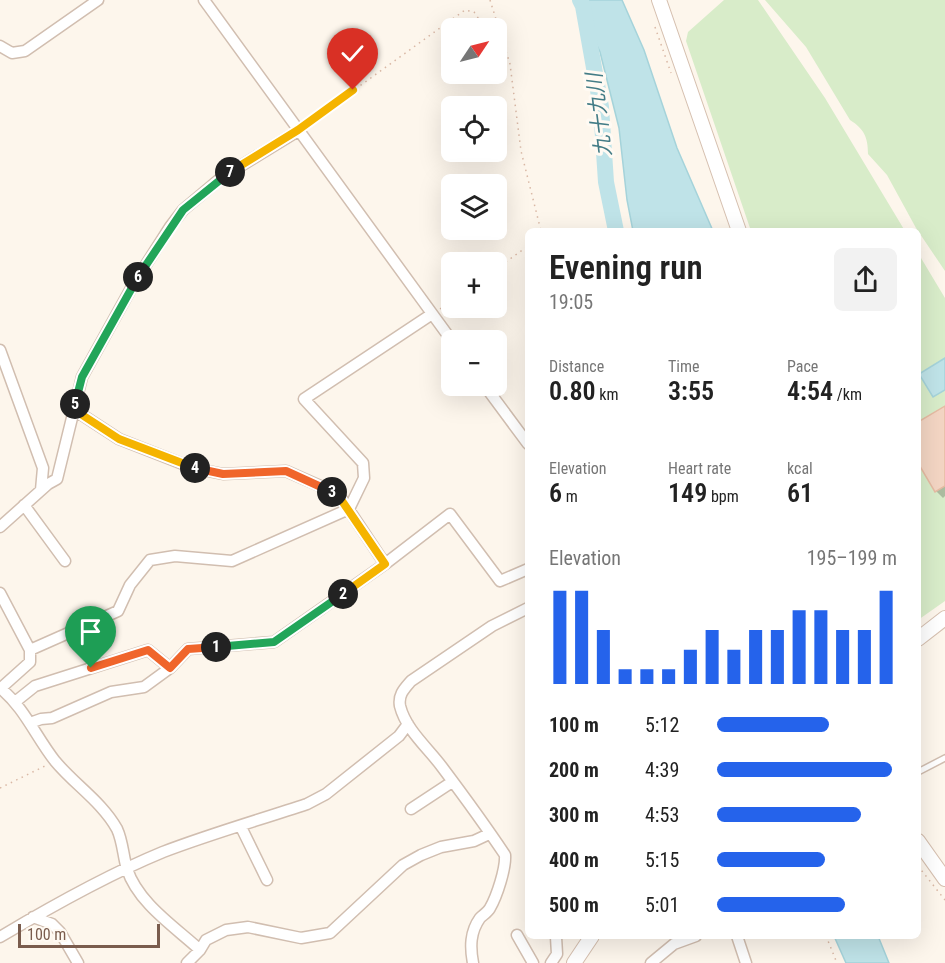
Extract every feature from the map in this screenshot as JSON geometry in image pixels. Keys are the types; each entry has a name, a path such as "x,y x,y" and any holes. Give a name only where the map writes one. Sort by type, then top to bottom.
{"street":[{"path":"0,46 12,53 25,51 98,0"},
{"path":"204,0 444,330"},
{"path":"659,0 738,228"},
{"path":"0,527 41,490 57,479 82,377 133,285 183,210 221,178 298,130"},
{"path":"30,650 118,611 130,585 150,560 175,556 232,561 349,509 364,478 363,463 304,399 432,314"},
{"path":"0,350 43,468 41,490"},
{"path":"492,396 525,440"},
{"path":"73,409 119,439 193,468 223,474 286,471 334,493 349,509 385,564"},
{"path":"24,505 65,561"},
{"path":"30,723 52,718 111,692 144,687 170,668 188,649 274,642 385,564 450,514 501,581 525,570"},
{"path":"0,593 30,650 30,662 1,688 15,702 56,761 103,809 117,830 126,868 144,898 200,950"},
{"path":"473,963 472,934 480,918 490,909 506,864 505,855 408,724 400,705 400,697 411,681 492,626 525,610"},
{"path":"921,637 945,618"},
{"path":"15,702 34,686 148,650 170,668"},
{"path":"0,937 126,868 165,852 307,804 326,794 399,736 408,724"},
{"path":"411,809 452,782"},
{"path":"241,826 267,880"},
{"path":"187,963 206,940 226,930 248,927 301,938 330,933 403,865 441,847 474,841 489,834"},
{"path":"921,845 945,879"},
{"path":"33,917 52,924 78,963"},
{"path":"516,935 533,963"},
{"path":"551,963 557,954 556,939"},
{"path":"574,963 590,939"},
{"path":"651,963 674,944 688,939"},
{"path":"738,939 746,963"}],"lane":[{"path":"921,771 945,759"}],"path":[{"path":"490,0 496,18"},
{"path":"454,18 468,9 478,18"},
{"path":"298,130 441,27"},
{"path":"507,53 520,151 540,228"},
{"path":"507,260 525,248"},
{"path":"432,314 441,308"},
{"path":"0,788 56,761"},
{"path":"921,870 945,900"},
{"path":"827,939 837,963"}],"green space":[{"path":"724,0 758,0 825,98 903,228 750,228 686,41 688,32"},
{"path":"765,0 945,0 945,271 921,235 921,228 916,228 887,175 868,154 866,138 862,130 850,120 806,47"},
{"path":"921,258 945,298 945,601 921,618"}],"water":[{"path":"576,0 622,0 644,50 677,148 712,228 632,228 619,128 600,52"},
{"path":"945,358 945,390 933,397 921,377 921,373"},
{"path":"835,939 879,939 889,963 846,963"}],"building":[{"path":"945,406 945,486 935,492 921,468 921,420"}],"waterway":[{"name":"九十九川","path":"580,0 601,107 606,182 615,228"}],"route":[{"path":"91,668 148,650 170,668 188,649 274,642 385,564 349,509 340,498 327,489 286,471 223,474 193,468 119,439 73,409 82,377 103,336 133,285 183,210 221,178 298,130 353,90"}]}
